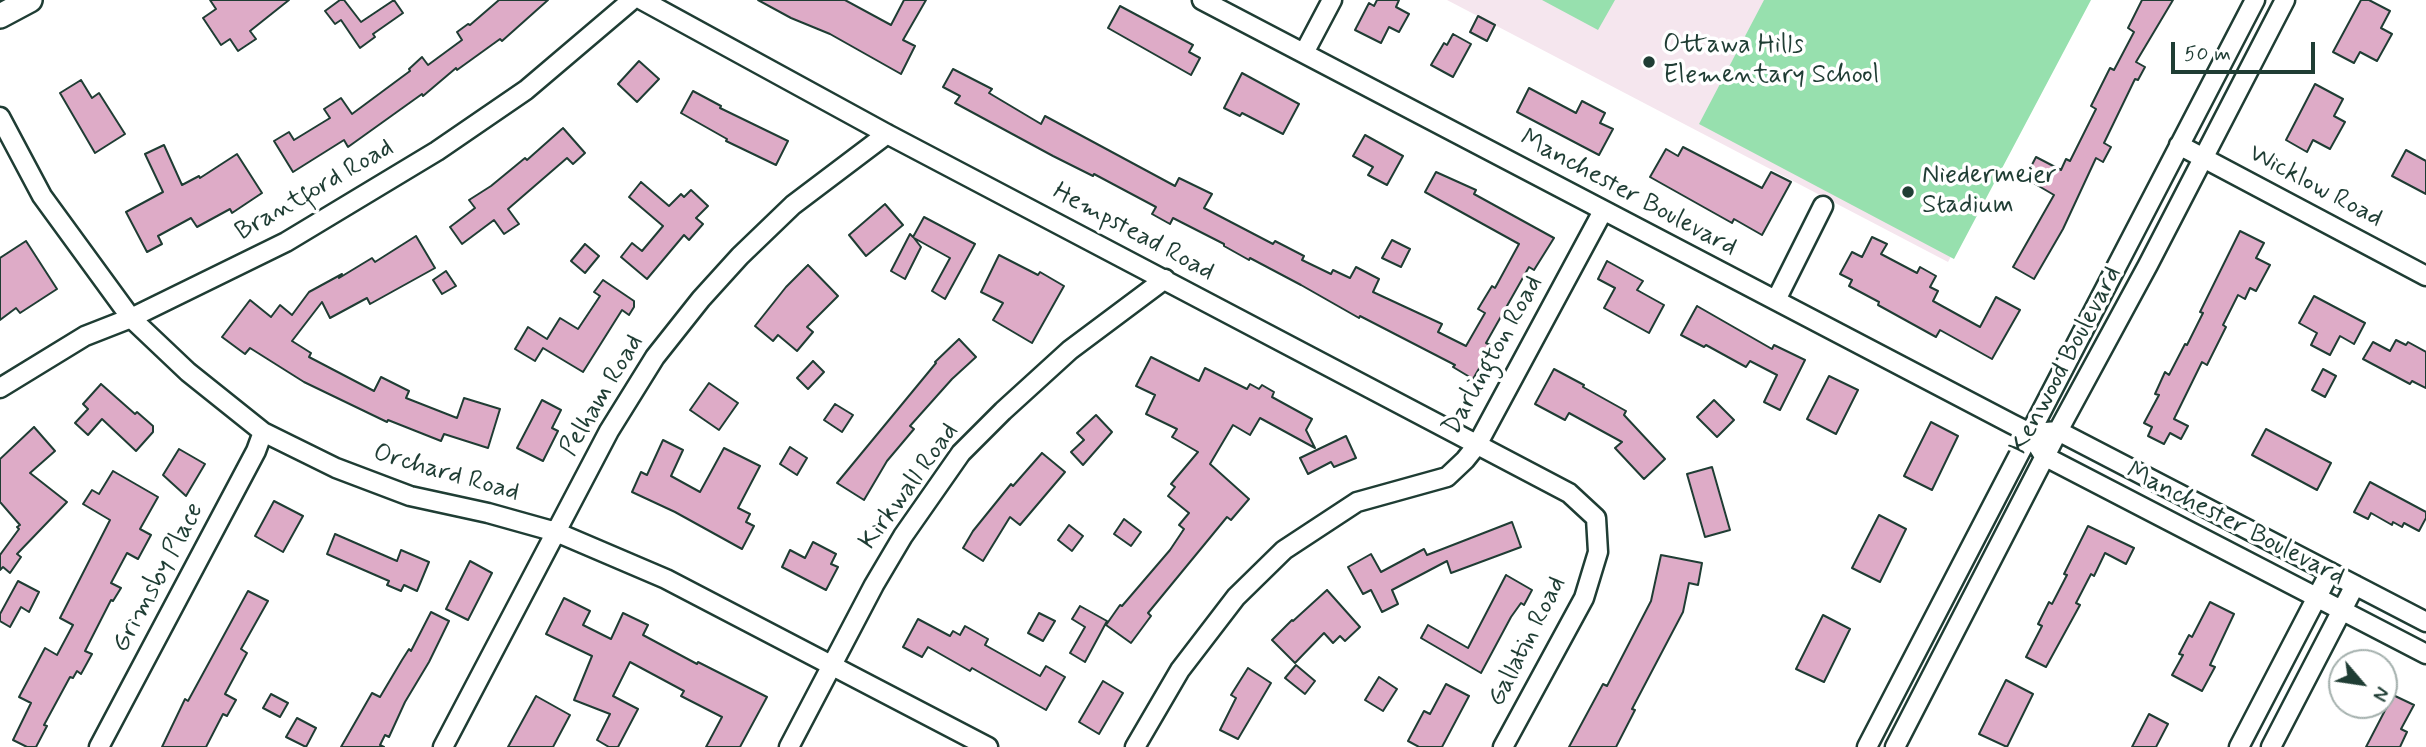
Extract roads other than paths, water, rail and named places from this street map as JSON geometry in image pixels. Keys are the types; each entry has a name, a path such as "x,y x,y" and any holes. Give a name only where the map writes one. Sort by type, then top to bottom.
{"street":[{"path":"0,16 30,0"},
{"name":"Brantford Road","path":"0,388 85,336 131,318 286,242 437,151 526,90 632,0"},
{"name":"Hempstead Road","path":"642,0 887,134 1569,493 1596,518"},
{"name":"Manchester Boulevard","path":"1202,0 2030,433"},
{"path":"1304,53 1332,0"},
{"name":"Kenwood Boulevard","path":"1867,747 2255,0"},
{"name":"Kenwood Boulevard","path":"1895,747 2285,0"},
{"name":"Orchard Road","path":"0,117 42,196 131,318 187,372 262,432 336,468 410,496 488,513 556,532 666,579 988,747"},
{"name":"Pelham Road","path":"443,747 616,420 655,357 701,299 740,256 793,205 887,134"},
{"name":"Wicklow Road","path":"2179,145 2426,276"},
{"path":"1776,300 1823,206"},
{"name":"Darlington Road","path":"1135,747 1180,670 1236,597 1284,550 1357,502 1447,477 1477,446 1604,211"},
{"name":"Kirkwall Road","path":"789,747 874,584 897,545 961,453 1070,350 1165,279"},
{"path":"2045,457 2030,433 2058,431"},
{"name":"Manchester Boulevard","path":"2058,431 2426,622"},
{"name":"Grimsby Place","path":"99,747 256,451 262,432"},
{"name":"Manchester Boulevard","path":"2045,457 2426,653"},
{"name":"Gallatin Road","path":"1503,747 1584,598 1598,552 1596,518"},
{"path":"2239,747 2330,572"},
{"path":"2271,747 2355,585"}],"place":[{"name":"Ottawa Hills Elementary School","path":"1649,62"},
{"name":"Niedermeier Stadium","path":"1908,192"}]}
